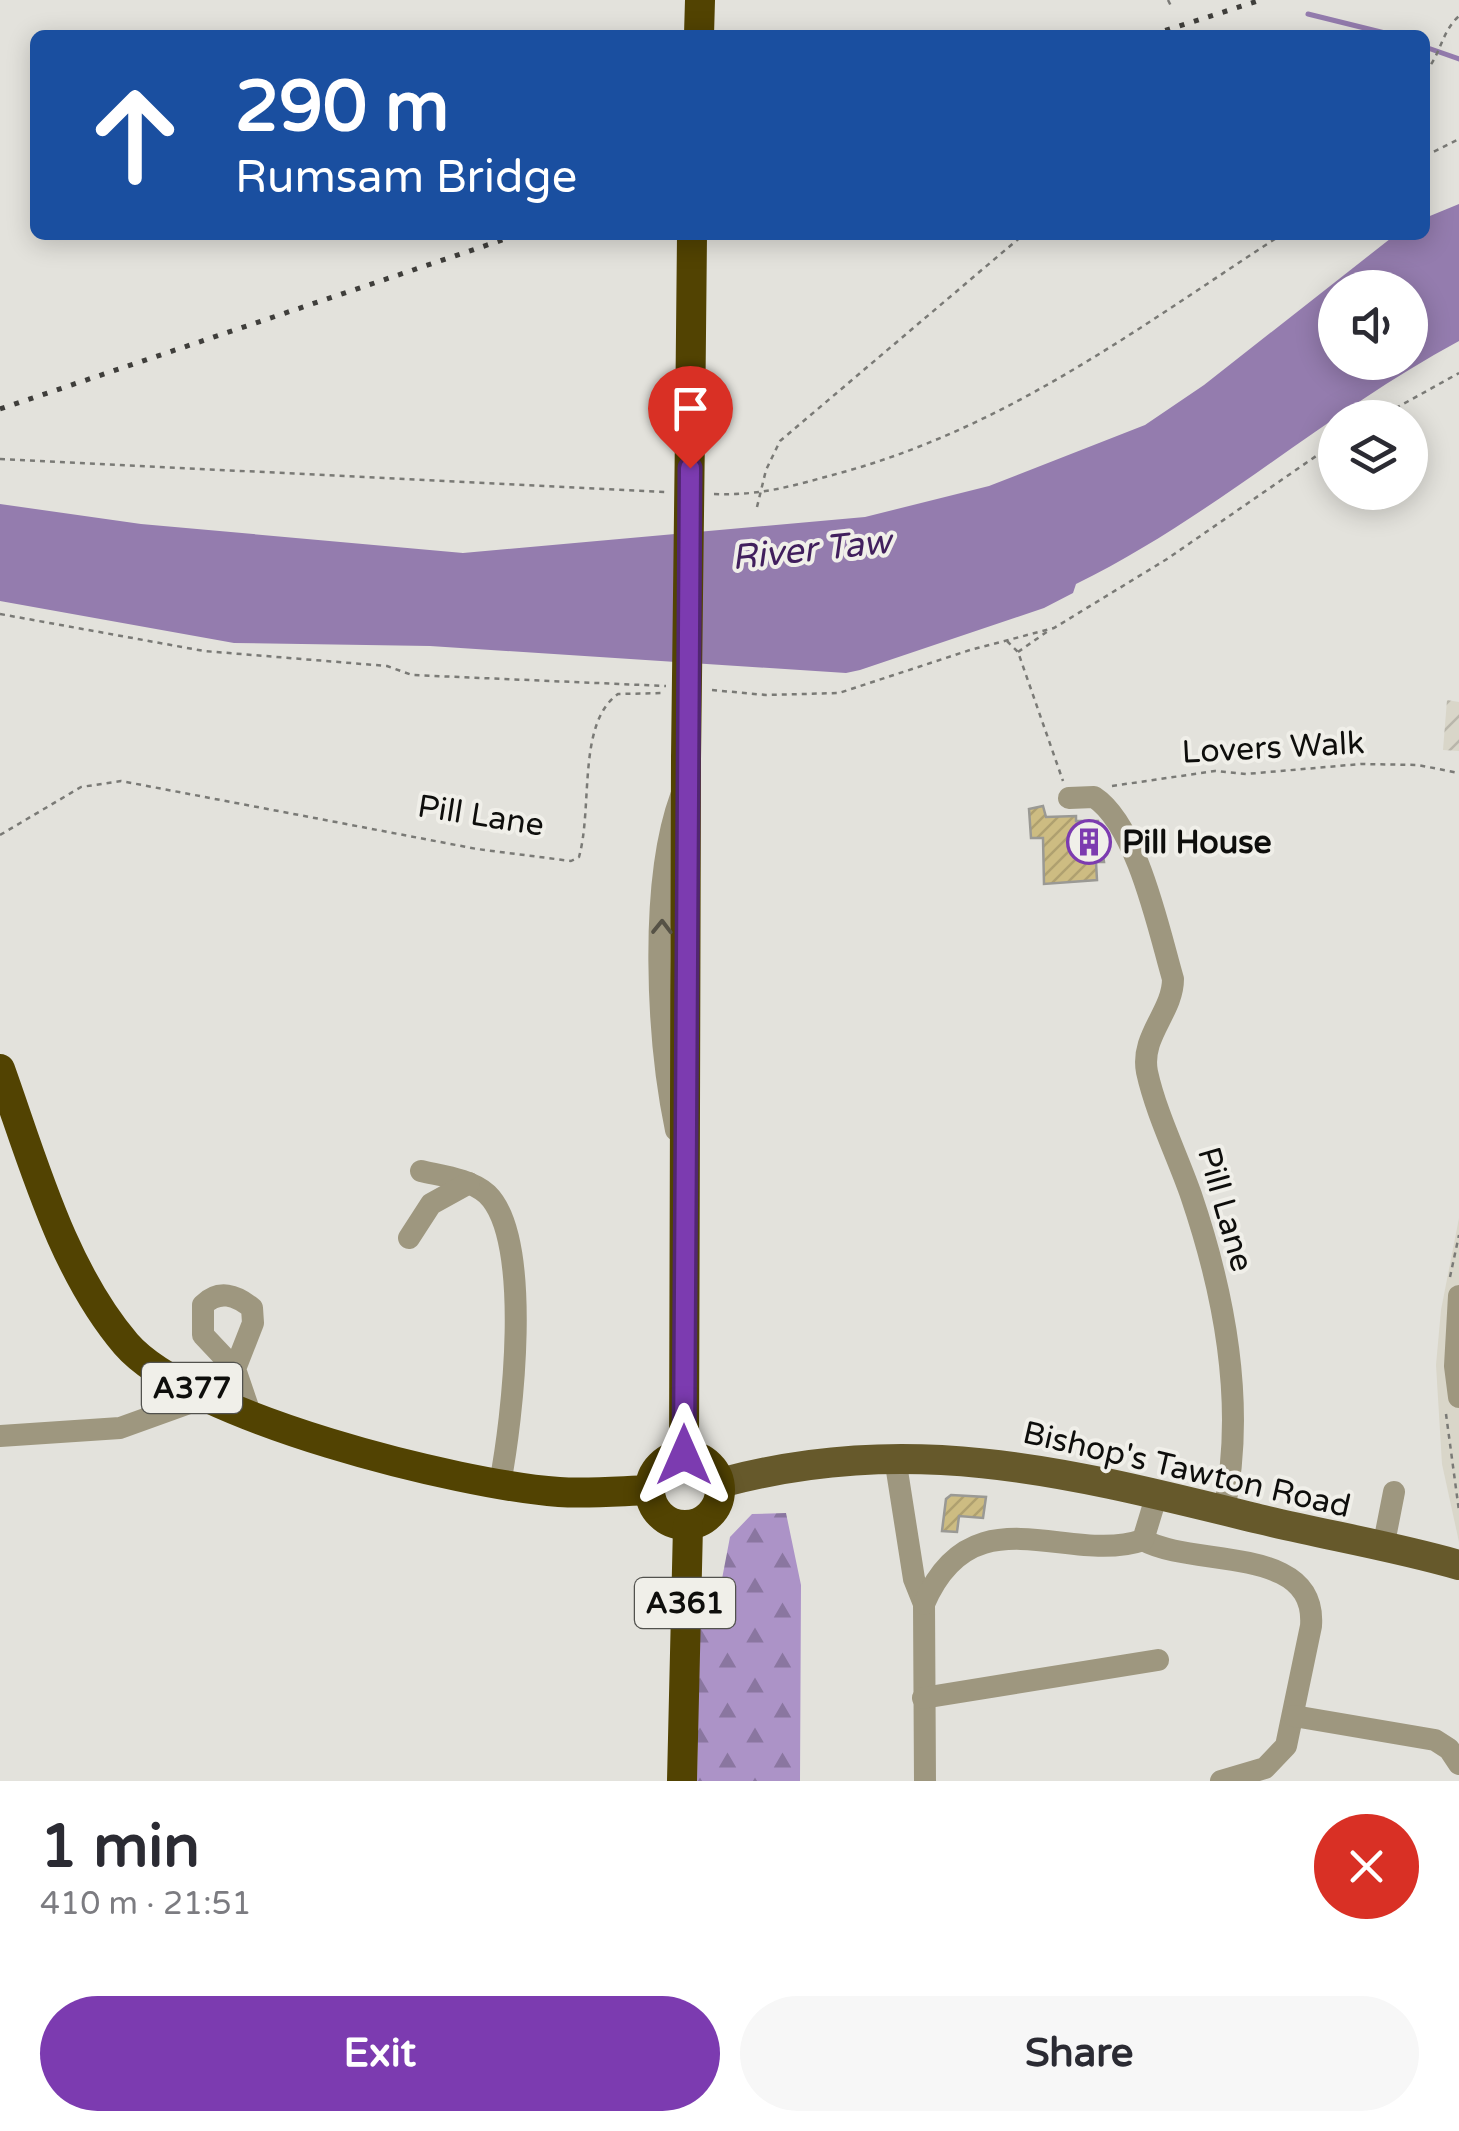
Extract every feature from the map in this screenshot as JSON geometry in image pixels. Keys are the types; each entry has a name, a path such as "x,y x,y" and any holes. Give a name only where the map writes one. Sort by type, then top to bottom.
{"highway":[{"path":"699,30 700,0"},
{"path":"684,1455 692,240"},
{"name":"A377","path":"0,1069 33,1159 96,1306 130,1348 158,1370 201,1393 314,1439 500,1483 559,1492 650,1490"},
{"path":"684,1455 711,1466 720,1483 717,1506 700,1523 688,1526 676,1525 657,1512 650,1490 656,1470 684,1455"},
{"name":"A361","path":"682,1781 688,1526"}],"main road":[{"name":"Bishop's Tawton Road","path":"720,1483 773,1469 895,1458 1006,1463 1459,1565"}],"street":[{"path":"1069,798 1094,798"},
{"name":"Pill Lane","path":"1094,798 1114,818 1132,852 1173,979 1173,992 1149,1044 1147,1072 1194,1205 1234,1376 1230,1479 1224,1510"},
{"path":"421,1171 469,1183 493,1202 509,1232 516,1336 509,1438 500,1483"},
{"path":"409,1238 430,1204 469,1183"},
{"path":"1459,1296 1459,1397"},
{"path":"235,1369 250,1414"},
{"path":"0,1436 120,1428 195,1401 201,1393"},
{"path":"895,1458 914,1578 924,1604 926,1781"},
{"path":"1382,1548 1394,1492"},
{"path":"1144,1540 1157,1494"},
{"path":"924,1604 938,1578 958,1558 997,1541 1025,1538 1116,1547 1144,1540 1163,1550 1281,1570 1296,1580 1307,1596 1312,1616 1289,1740 1278,1758 1265,1768 1221,1781"},
{"path":"923,1698 1158,1660"},
{"path":"1294,1716 1435,1740 1449,1748 1459,1764"}],"path":[{"path":"1168,0 1171,6"},
{"path":"1430,66 1438,56 1446,32 1459,16"},
{"path":"1430,154 1459,140"},
{"path":"757,507 780,441 1016,240"},
{"path":"700,494 758,496 941,441 1001,412 1091,359 1273,240"},
{"path":"1411,400 1459,374"},
{"path":"1018,652 1167,560 1318,456"},
{"path":"0,459 680,493"},
{"path":"0,614 204,651 387,666 412,674 669,686"},
{"path":"701,690 766,695 839,693 1054,628"},
{"path":"1006,640 1018,652 1069,798"},
{"name":"Pill Lane","path":"0,835 81,787 121,781 477,849 571,861 578,857 585,831 596,718 618,694 670,693"},
{"name":"Lovers Walk","path":"1094,798 1106,787 1215,770 1246,774 1361,764 1418,765 1459,773"}],"shaded area":[{"path":"1447,700 1459,702 1459,751 1443,750"},
{"path":"1459,1218 1459,1542 1442,1464 1436,1365 1441,1310"}],"green space":[{"path":"786,1513 801,1585 800,1781 697,1781 699,1626 713,1626 730,1537 752,1514"}],"water":[{"path":"1459,204 1459,341 1428,359 1428,270 1350,270 1389,240 1430,240 1430,216"},
{"name":"River Taw","path":"1318,295 1318,380 1393,380 1362,400 1318,400 1318,430 1175,528 1076,584 1073,593 1044,608 846,673 430,646 234,643 0,601 0,504 141,524 463,553 865,517 989,486 1145,425 1204,385"}],"building":[{"name":"Pill House","path":"1043,806 1046,817 1076,816 1076,821 1098,821 1104,862 1096,862 1097,880 1044,884 1043,838 1031,838 1029,809"},
{"path":"951,1495 986,1497 983,1518 959,1516 957,1532 942,1531 946,1499"}],"waterway":[{"path":"1308,14 1373,30"},
{"path":"1430,49 1459,59"}],"railway":[{"path":"1167,30 1261,0"},
{"path":"0,409 502,240"}],"place":[{"name":"Pill House","path":"1089,842"}],"route":[{"path":"684,1455 690,468"}]}
